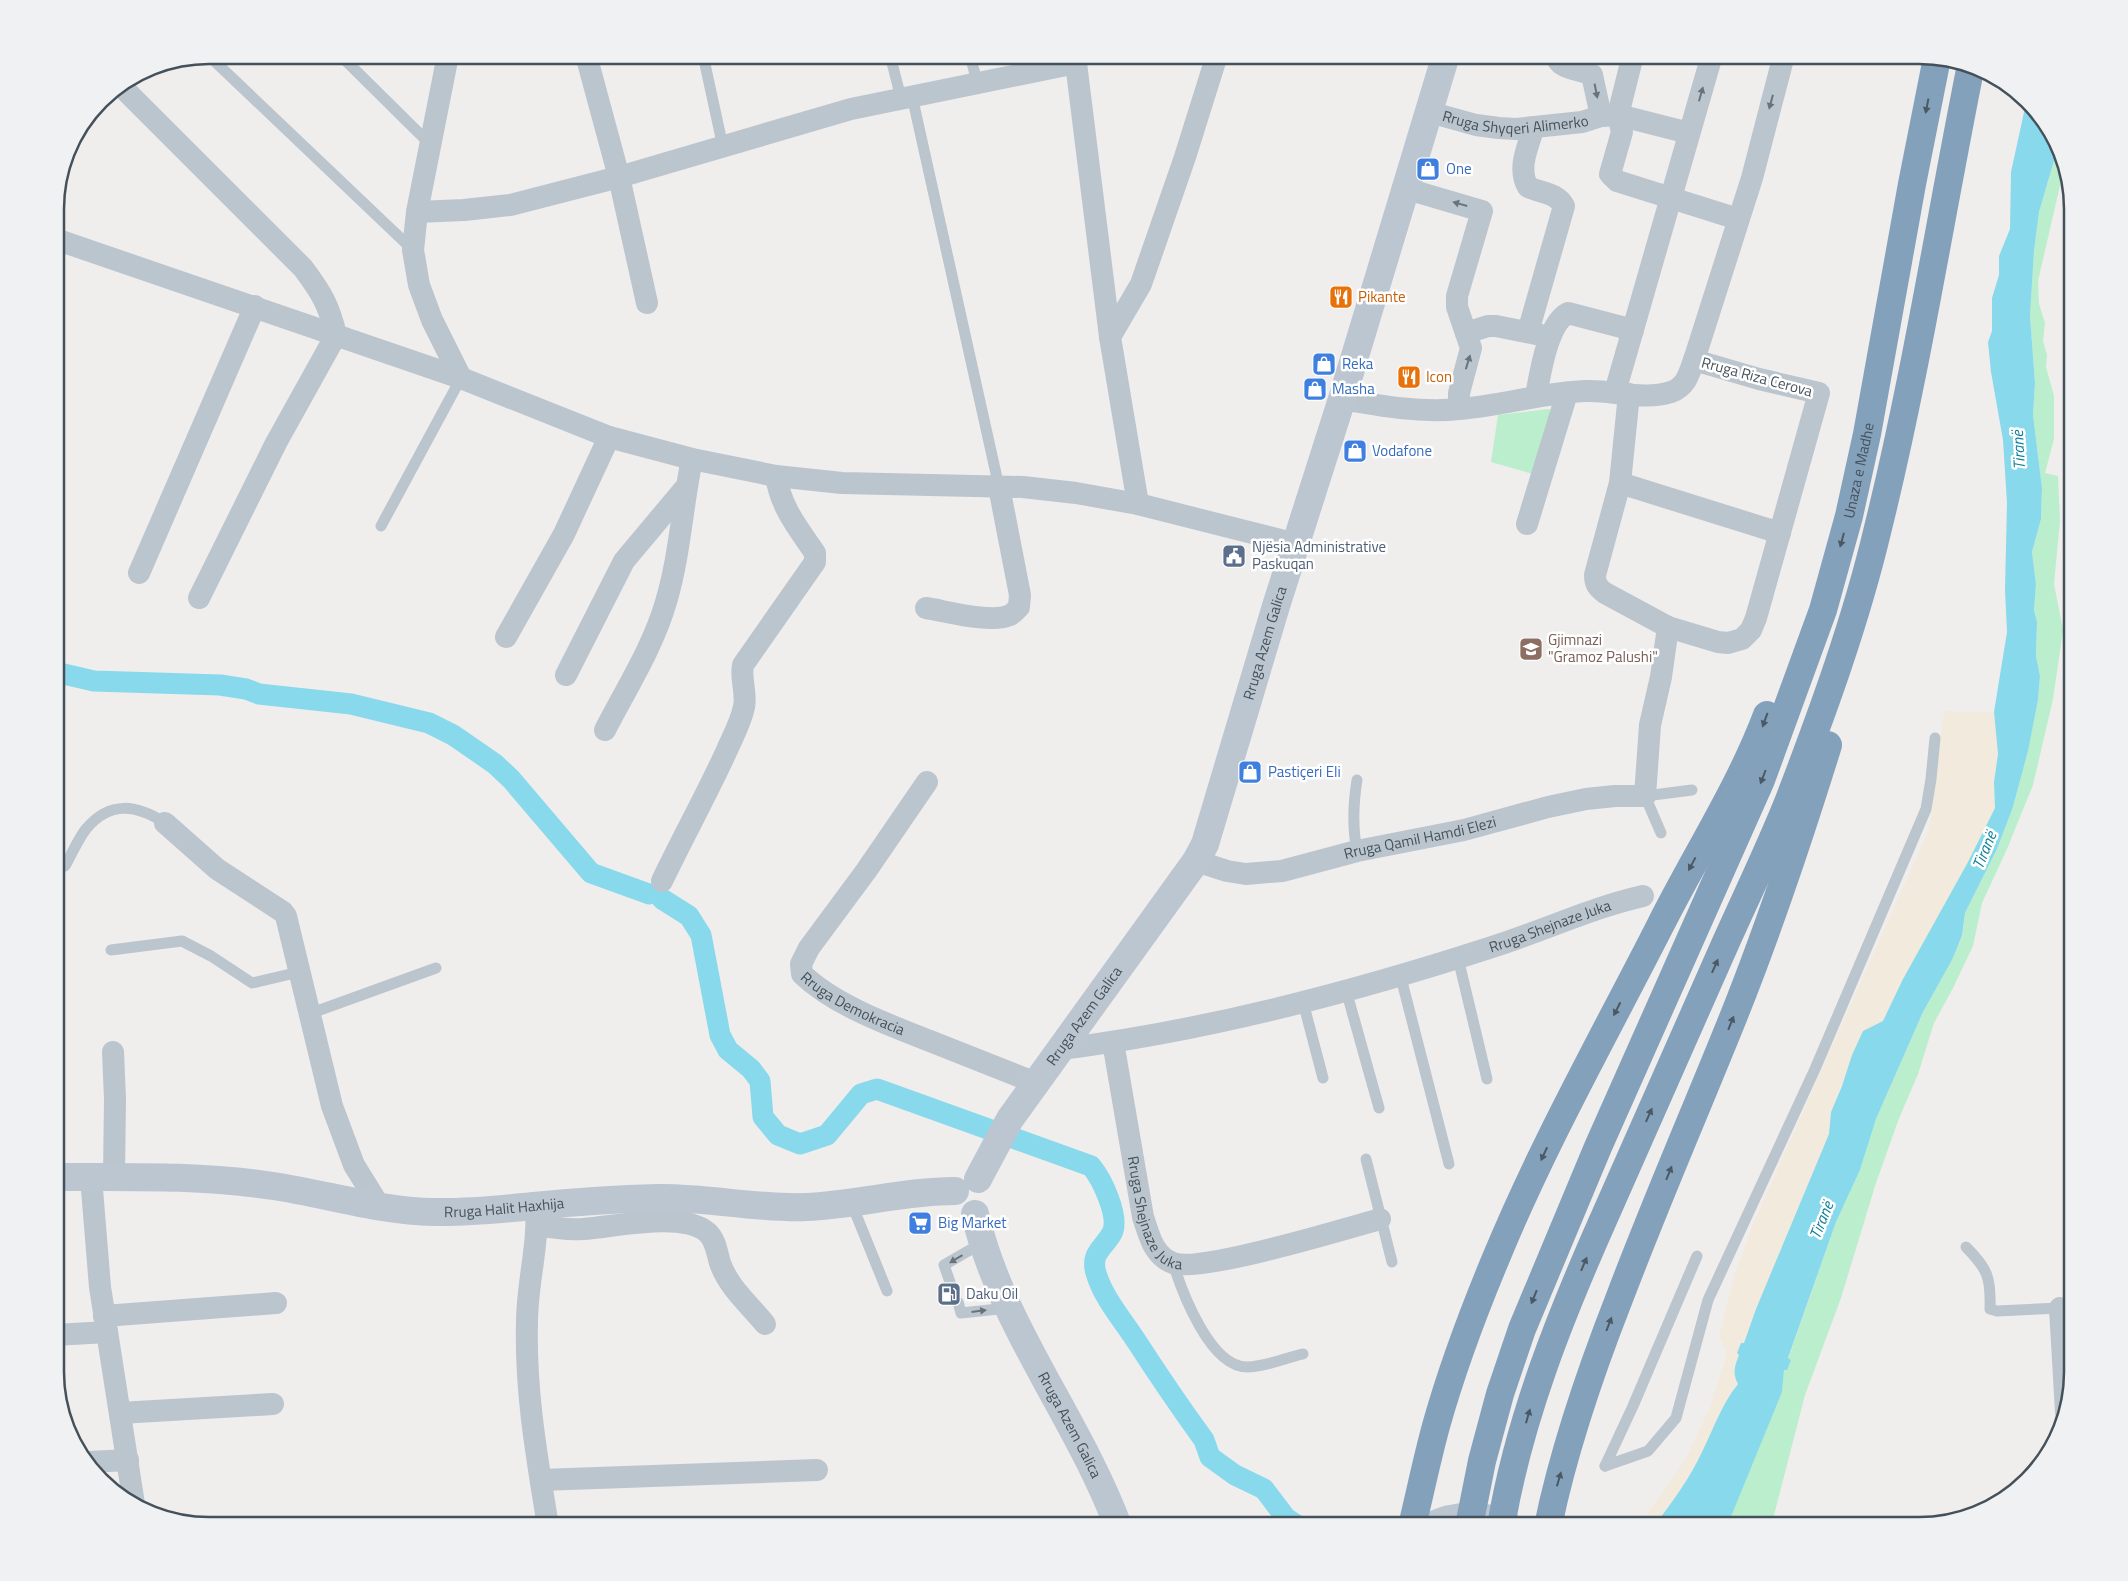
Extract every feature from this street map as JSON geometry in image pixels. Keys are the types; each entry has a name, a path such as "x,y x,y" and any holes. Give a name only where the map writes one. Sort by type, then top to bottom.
{"highway":[{"name":"Unaza e Madhe","path":"1471,1517 1482,1461 1516,1347 1545,1270 1762,780 1823,610 1867,434 1936,65"},
{"path":"1503,1517 1515,1463 1536,1388 1559,1322 1648,1115 1787,805 1826,702 1853,619 1878,531 1901,428 1970,73"},
{"path":"1550,1517 1588,1379 1776,908 1876,598 1916,437 1945,289 1950,182"},
{"path":"1414,1517 1448,1386 1496,1256 1590,1063 1675,896 1737,783 1767,714 1811,586 1828,524 1854,415 1885,266 1912,184"}],"main road":[{"name":"Rruga Azem Galica","path":"1114,1517 1090,1461 1009,1307 982,1243 975,1214 969,1214 959,1208 956,1203 966,1185 995,1147 1010,1119 1196,861 1210,830 1276,606 1342,399 1443,64"},
{"name":"Rruga Halit Haxhija","path":"64,1177 102,1177 273,1186 380,1207 432,1212 537,1215 657,1198 718,1200 749,1206 777,1208 808,1207 966,1185"},
{"path":"1462,1517 1480,1517"}],"street":[{"path":"443,64 431,145 417,212 413,250 419,285 432,320 461,378"},
{"path":"588,64 618,177 647,304"},
{"path":"417,212 464,210 510,205 618,177 851,109 1054,64"},
{"path":"1077,64 1110,337 1138,504"},
{"path":"1110,337 1141,284 1185,157 1214,64"},
{"name":"Rruga Shyqeri Alimerko","path":"1560,64 1592,75 1609,116 1622,132 1610,174 1617,181 1738,219"},
{"name":"Rruga Shyqeri Alimerko","path":"1609,116 1629,64"},
{"path":"1671,199 1709,64"},
{"path":"1694,360 1752,178 1782,64"},
{"path":"125,90 303,268 320,291 330,310 336,335 276,444 200,598"},
{"name":"Rruga Shyqeri Alimerko","path":"1429,112 1476,125 1499,128 1534,127 1582,122 1609,116 1689,133"},
{"path":"1528,332 1564,206 1560,199 1555,196 1528,188 1524,181 1522,173 1523,163 1534,127"},
{"path":"1406,189 1482,211 1457,296 1457,307 1471,348 1462,380 1459,409"},
{"name":"Rruga Riza Cerova","path":"1342,399 1426,411 1508,403 1536,396 1586,391 1622,393 1653,395 1670,392 1680,387 1688,379 1694,360 1759,379 1819,393 1756,618 1747,635 1735,642 1728,643 1668,628 1605,593 1595,581 1620,483 1622,393 1633,330 1671,199"},
{"path":"64,242 461,378 609,437 692,459 776,476 842,483 1023,487 1067,492 1138,504 1296,544"},
{"path":"138,573 255,306"},
{"path":"1536,396 1550,338 1562,316 1568,313 1633,330"},
{"path":"1466,333 1488,326 1528,332 1550,338"},
{"path":"1528,524 1567,393"},
{"path":"506,637 564,534 609,437"},
{"path":"605,730 650,643 666,604 678,557 686,488 692,459"},
{"path":"662,881 719,768 740,720 745,694 741,676 743,665 814,562 815,553 784,507 778,493 776,476"},
{"path":"1620,483 1780,533"},
{"path":"926,608 1000,618 1011,615 1019,607 1020,595 999,487"},
{"path":"566,676 624,561 686,488"},
{"path":"1645,796 1650,725 1661,677 1668,628"},
{"name":"Rruga Demokracia","path":"927,782 866,871 809,948 801,964 802,974 810,982 855,1009 888,1025 1036,1083"},
{"name":"Rruga Qamil Hamdi Elezi","path":"1196,861 1228,871 1262,873 1282,871 1357,851 1464,830 1548,807 1586,799 1615,796 1645,796"},
{"path":"165,823 217,869 283,912 286,916 332,1106 354,1166 380,1207"},
{"name":"Rruga Shejnaze Juka","path":"1061,1049 1113,1042 1303,1002 1458,958 1610,904 1643,896"},
{"name":"Rruga Shejnaze Juka","path":"1113,1042 1143,1217 1150,1238 1158,1252 1173,1263 1182,1266 1193,1265 1247,1254 1380,1219"},
{"path":"113,1052 116,1108 102,1177 106,1324 133,1496"},
{"path":"547,1517 529,1397 526,1356 530,1282 537,1238 537,1215 568,1230 650,1222 671,1222 691,1225 707,1232 715,1242 725,1274 736,1292 765,1324"},
{"path":"64,1332 106,1324 276,1304"},
{"path":"2060,1308 2064,1375"},
{"path":"120,1413 273,1404"},
{"path":"95,1462 128,1460"},
{"path":"541,1480 722,1475 817,1470"}],"lane":[{"path":"217,64 413,250"},
{"path":"349,64 431,145"},
{"path":"705,64 723,147"},
{"path":"893,64 906,97 999,487"},
{"path":"972,64 977,82"},
{"path":"381,526 461,378"},
{"path":"1697,1256 1606,1466 1648,1452 1676,1418 1708,1300 1815,1069 1926,809 1932,779 1935,738"},
{"path":"1357,780 1353,832 1357,851"},
{"path":"1661,833 1645,796 1692,790"},
{"path":"65,866 86,829 97,818 114,809 131,807 150,814 165,823"},
{"path":"111,950 182,942 210,956 252,983 299,972"},
{"path":"1458,958 1487,1079"},
{"path":"309,1014 436,968"},
{"path":"1400,974 1449,1164"},
{"path":"1346,990 1379,1108"},
{"path":"1303,1002 1323,1078"},
{"path":"1366,1158 1392,1262"},
{"path":"851,1202 887,1291"},
{"path":"950,1282 944,1266 982,1243"},
{"path":"1966,1247 1981,1262 1987,1273 1991,1291 1990,1309 2060,1308"},
{"path":"1173,1263 1185,1299 1198,1323 1207,1337 1230,1361 1246,1367 1303,1354"},
{"path":"958,1302 961,1313 1009,1307"}],"green space":[{"path":"2055,158 2061,181 2038,281 2039,304 2045,323 2043,341 2047,355 2046,367 2054,396 2054,439 2045,473 2058,476 2060,521 2054,584 2063,630 2053,699 2033,785 2007,849 1982,903 1973,946 1934,1023 1918,1074 1898,1121 1875,1186 1841,1298 1805,1395 1774,1517 1730,1517 1782,1392 1784,1369 1791,1360 1788,1359 1836,1222 1860,1170 1876,1119 1923,1012 1952,960 1962,937 1965,913 1997,849 2013,807 2027,755 2038,700 2040,676 2036,656 2037,622 2034,610 2036,584 2032,552 2041,519 2042,488 2033,415 2035,383 2030,316 2034,251 2039,212"},
{"path":"1548,409 1553,411 1536,475 1491,462 1498,415"}],"sand":[{"path":"1944,711 1994,712 1998,754 1994,782 1995,808 1968,862 1903,979 1883,1021 1863,1031 1831,1112 1829,1134 1756,1309 1744,1344 1741,1343 1737,1353 1740,1354 1734,1366 1738,1384 1721,1411 1697,1462 1677,1495 1661,1517 1644,1517 1685,1460 1709,1409 1727,1354 1719,1335 1733,1279 1753,1224 1929,829"}],"water":[{"name":"Tiranë","path":"2025,109 2040,128 2055,158 2039,212 2034,251 2030,316 2035,383 2033,415 2042,488 2041,519 2032,552 2036,584 2034,610 2037,622 2036,656 2040,676 2038,700 2028,751 2013,807 1997,849 1965,913 1962,936 1952,960 1923,1012 1876,1119 1860,1170 1836,1222 1788,1358 1791,1360 1787,1370 1784,1370 1782,1392 1732,1514 1730,1517 1661,1517 1692,1470 1721,1411 1738,1384 1735,1373 1735,1366 1739,1355 1737,1353 1741,1343 1744,1343 1756,1309 1829,1134 1831,1112 1863,1031 1883,1021 1903,979 1968,862 1995,808 1994,782 1998,754 1994,712 2007,632 2005,590 2007,503 2003,440 1991,372 1988,342 1992,331 1992,298 1999,275 1999,256 2010,229 2011,172"}],"waterway":[{"path":"64,674 94,681 220,685 246,689 259,694 351,704 429,723 453,735 495,764 511,779 591,873 649,894"},
{"path":"662,899 689,916 701,935 720,1035 728,1050 751,1069 760,1081 763,1117 778,1135 800,1144 827,1135 861,1094 877,1089 1091,1166 1109,1198 1114,1218 1112,1233 1095,1260 1096,1273 1108,1299 1204,1440 1210,1457 1235,1475 1264,1489 1285,1517"}],"place":[{"name":"One","path":"1428,169"},
{"name":"Pikante","path":"1341,297"},
{"name":"Reka","path":"1324,364"},
{"name":"Icon","path":"1409,377"},
{"name":"Masha","path":"1315,389"},
{"name":"Vodafone","path":"1355,451"},
{"name":"Njësia Administrative Paskuqan","path":"1234,556"},
{"name":"Gjimnazi \"Gramoz Palushi\"","path":"1531,649"},
{"name":"Pastiçeri Eli","path":"1250,772"},
{"name":"Big Market","path":"920,1223"},
{"name":"Daku Oil","path":"949,1294"}]}
